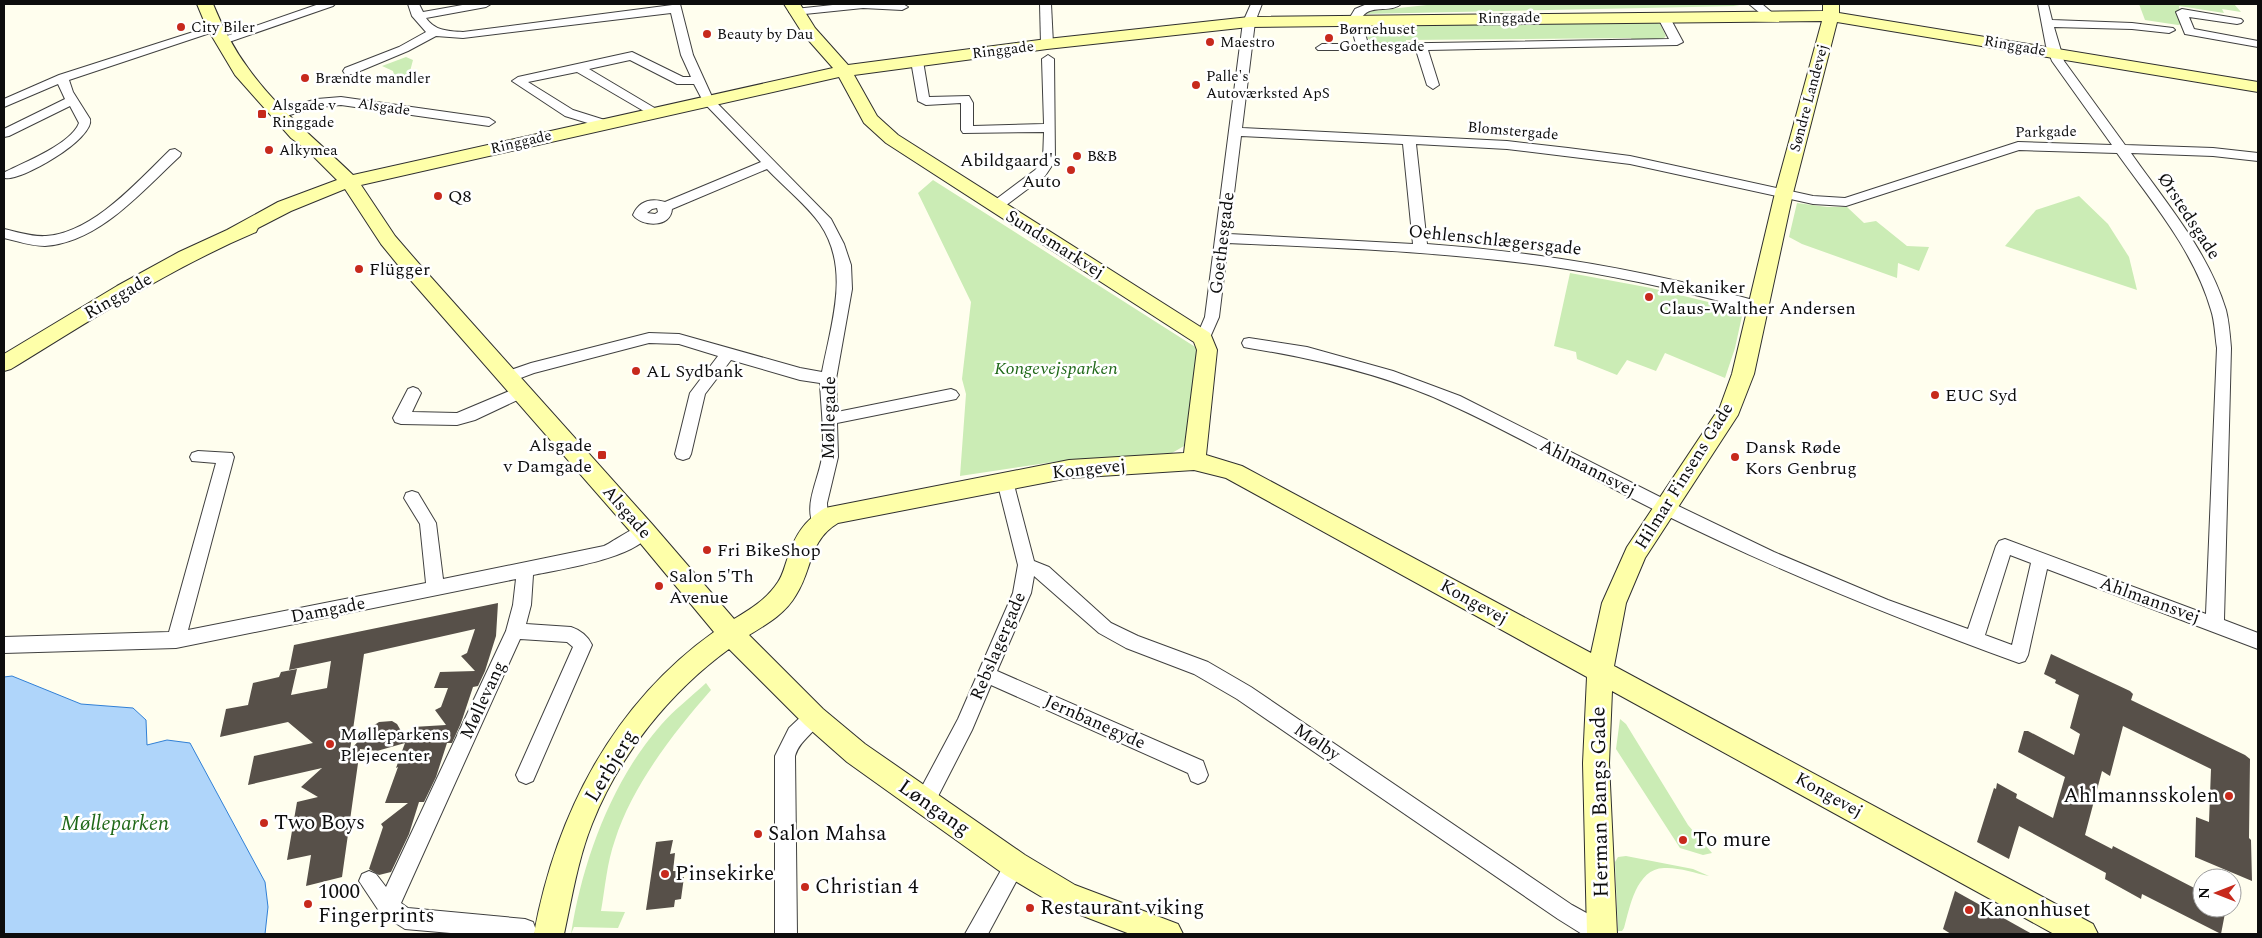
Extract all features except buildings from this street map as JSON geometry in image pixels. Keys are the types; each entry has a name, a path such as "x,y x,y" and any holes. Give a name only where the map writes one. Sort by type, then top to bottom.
{"street":[{"name":"Alsgade","path":"205,4 218,34 241,72 297,134 306,155 342,187 370,226 388,240 644,531 731,634"},
{"path":"4,103 63,78 329,4"},
{"path":"414,4 418,16 424,25 433,32 446,35 478,35 675,6"},
{"path":"418,16 486,4"},
{"path":"996,206 1040,173 1049,161 1050,128 1045,4"},
{"name":"Goethesgade","path":"1194,461 1207,350 1203,338 1212,318 1224,238 1249,22 1256,4"},
{"path":"1363,47 1356,19 1359,11 1368,7 1395,4"},
{"path":"1755,4 1770,16"},
{"name":"Ørstedsgade","path":"2043,4 2054,53 2120,149 2189,244 2205,275 2219,311 2224,348 2215,624"},
{"name":"Sundsmarkvej","path":"794,8 863,5 902,7"},
{"name":"Møllegade","path":"675,6 687,55 708,100 826,222 837,244 844,265 845,289 828,379 830,457 819,502 820,521"},
{"name":"Sundsmarkvej","path":"794,8 844,71 870,118 892,139 1203,338"},
{"name":"Ringgade","path":"4,364 114,298 203,248 342,187 438,161 708,100 844,71 917,61 1047,52 1249,22 1356,19 1770,16 1831,10 2054,53 2258,87"},
{"name":"Søndre Landevej","path":"1784,193 1831,10"},
{"path":"2238,21 2182,12 2189,32 2258,44"},
{"name":"Ringgade","path":"1322,48 1677,42 1663,16"},
{"path":"2047,23 2132,26 2169,30"},
{"path":"349,71 368,61 424,39 433,32"},
{"path":"1420,46 1433,85"},
{"name":"Ringgade","path":"604,124 569,113 518,81 632,56 681,81 698,80"},
{"path":"917,61 922,98 926,101 965,100 967,102 967,130 1050,128"},
{"path":"579,68 654,113"},
{"path":"10,174 65,146 84,129 85,123 72,100 63,78"},
{"path":"5,132 72,100"},
{"name":"Alsgade","path":"279,114 317,103 341,101 489,122"},
{"name":"Blomstergade","path":"1236,132 1507,145 1630,160 1784,193"},
{"path":"1409,140 1421,250"},
{"name":"Parkgade","path":"1784,193 1813,200 1846,202 2018,146 2213,152 2258,157"},
{"path":"4,233 44,241 62,239 82,232 100,220 175,154"},
{"path":"665,207 768,164"},
{"name":"Hilmar Finsens Gade","path":"1600,671 1614,603 1635,554 1730,409 1743,374 1784,193"},
{"name":"Oehlenschlægersgade","path":"1224,238 1512,257 1627,274 1688,287 1759,307"},
{"path":"413,393 401,418 457,419 469,416 514,384 531,368 649,338 679,339 800,374 828,379"},
{"name":"Ahlmannsvej","path":"1249,343 1308,352 1388,375 1455,400 1664,507 1768,557 1882,605 2019,655 2041,560"},
{"path":"683,454 698,393 728,353"},
{"path":"829,420 951,396"},
{"path":"176,640 226,457 198,457"},
{"name":"Kongevej","path":"820,521 833,516 1069,469 1194,461 1214,464 1234,472 2083,934"},
{"name":"Rebslagergade","path":"925,801 965,724 1022,593 1027,565 1005,481"},
{"path":"412,498 428,523 435,588"},
{"path":"731,634 769,610 782,597 792,583 807,537 812,528 820,521"},
{"name":"Damgade","path":"4,645 176,640 606,552 625,544 644,531"},
{"name":"Ahlmannsvej","path":"1974,639 2005,546 2258,640"},
{"name":"Mølby","path":"1027,565 1043,572 1105,628 1132,642 1201,668 1244,693 1565,912 1602,934"},
{"name":"Møllevang","path":"388,907 515,630 522,605 525,570"},
{"path":"515,630 571,635 583,645 526,775"},
{"name":"Løngang","path":"731,634 814,717 856,753 1015,865 1067,896 1168,934"},
{"name":"Lerbjerg","path":"537,932 584,812 605,770 637,723 666,688 693,663 731,634"},
{"name":"Herman Bangs Gade","path":"1600,671 1596,763 1602,934"},
{"name":"Jernbanegyde","path":"987,675 1196,767 1198,776"},
{"path":"783,933 784,756 795,734 814,717"},
{"path":"976,934 1015,865"},
{"path":"369,881 388,907 405,918 537,932"}],"green space":[{"path":"1436,4 1727,4 1740,6 1364,14 1371,11"},
{"path":"2139,4 2234,4 2241,12 2222,9 2224,13 2179,6 2182,24 2178,25 2145,20"},
{"path":"1654,22 1660,24 1666,36 1663,39 1633,42 1631,38 1406,40 1406,45 1386,46 1370,41 1364,30 1367,25"},
{"path":"406,57 413,60 409,75 412,76 408,80 395,78 393,71 382,66"},
{"name":"Kongevejsparken","path":"933,180 1200,350 1184,446 1172,453 1060,461 960,476 966,394 962,379 971,302 918,193"},
{"path":"2079,196 2108,224 2129,257 2137,290 2005,246 2036,210"},
{"path":"1797,203 1827,207 1847,207 1864,223 1876,221 1907,246 1929,247 1919,271 1898,263 1897,278 1802,244 1789,237"},
{"path":"1570,273 1651,288 1733,308 1742,316 1735,348 1725,378 1665,353 1656,371 1627,360 1617,375 1577,359 1576,352 1554,346"},
{"path":"706,683 711,690 656,760 622,820 612,848 601,911 625,912 618,928 574,927 571,934 591,851 614,796 628,771 661,725"},
{"path":"1620,719 1626,724 1688,825 1712,853 1703,855 1680,848 1616,749"},
{"path":"1626,856 1693,869 1709,876 1675,868 1654,870 1641,882 1632,900 1624,928 1622,931 1618,931 1615,862 1618,857"}],"water":[{"name":"Mølleparken","path":"12,676 81,704 133,708 146,720 147,745 167,740 190,743 265,882 268,907 265,934 4,934 4,677"}],"place":[{"name":"City Biler","path":"181,27"},
{"name":"Beauty by Dau","path":"707,34"},
{"name":"Børnehuset Goethesgade","path":"1329,38"},
{"name":"Maestro","path":"1210,42"},
{"name":"Brændte mandler","path":"305,78"},
{"name":"Palle's Autoværksted ApS","path":"1196,85"},
{"name":"Alsgade v Ringgade","path":"262,114"},
{"name":"Alkymea","path":"269,150"},
{"name":"B&B","path":"1077,156"},
{"name":"Abildgaard's Auto","path":"1071,170"},
{"name":"Q8","path":"438,196"},
{"name":"Flügger","path":"359,269"},
{"name":"Mekaniker Claus-Walther Andersen","path":"1649,297"},
{"name":"AL Sydbank","path":"636,371"},
{"name":"EUC Syd","path":"1935,395"},
{"name":"Alsgade v Damgade","path":"602,455"},
{"name":"Dansk Røde Kors Genbrug","path":"1735,457"},
{"name":"Fri BikeShop","path":"707,550"},
{"name":"Salon 5'Th Avenue","path":"659,586"},
{"name":"Mølleparkens Plejecenter","path":"330,744"},
{"name":"Ahlmannsskolen","path":"2229,796"},
{"name":"Two Boys","path":"264,823"},
{"name":"Salon Mahsa","path":"758,834"},
{"name":"To mure","path":"1683,840"},
{"name":"Pinsekirke","path":"665,874"},
{"name":"Christian 4","path":"805,887"},
{"name":"1000 Fingerprints","path":"308,904"},
{"name":"Restaurant viking","path":"1030,908"},
{"name":"Kanonhuset","path":"1969,910"}]}
